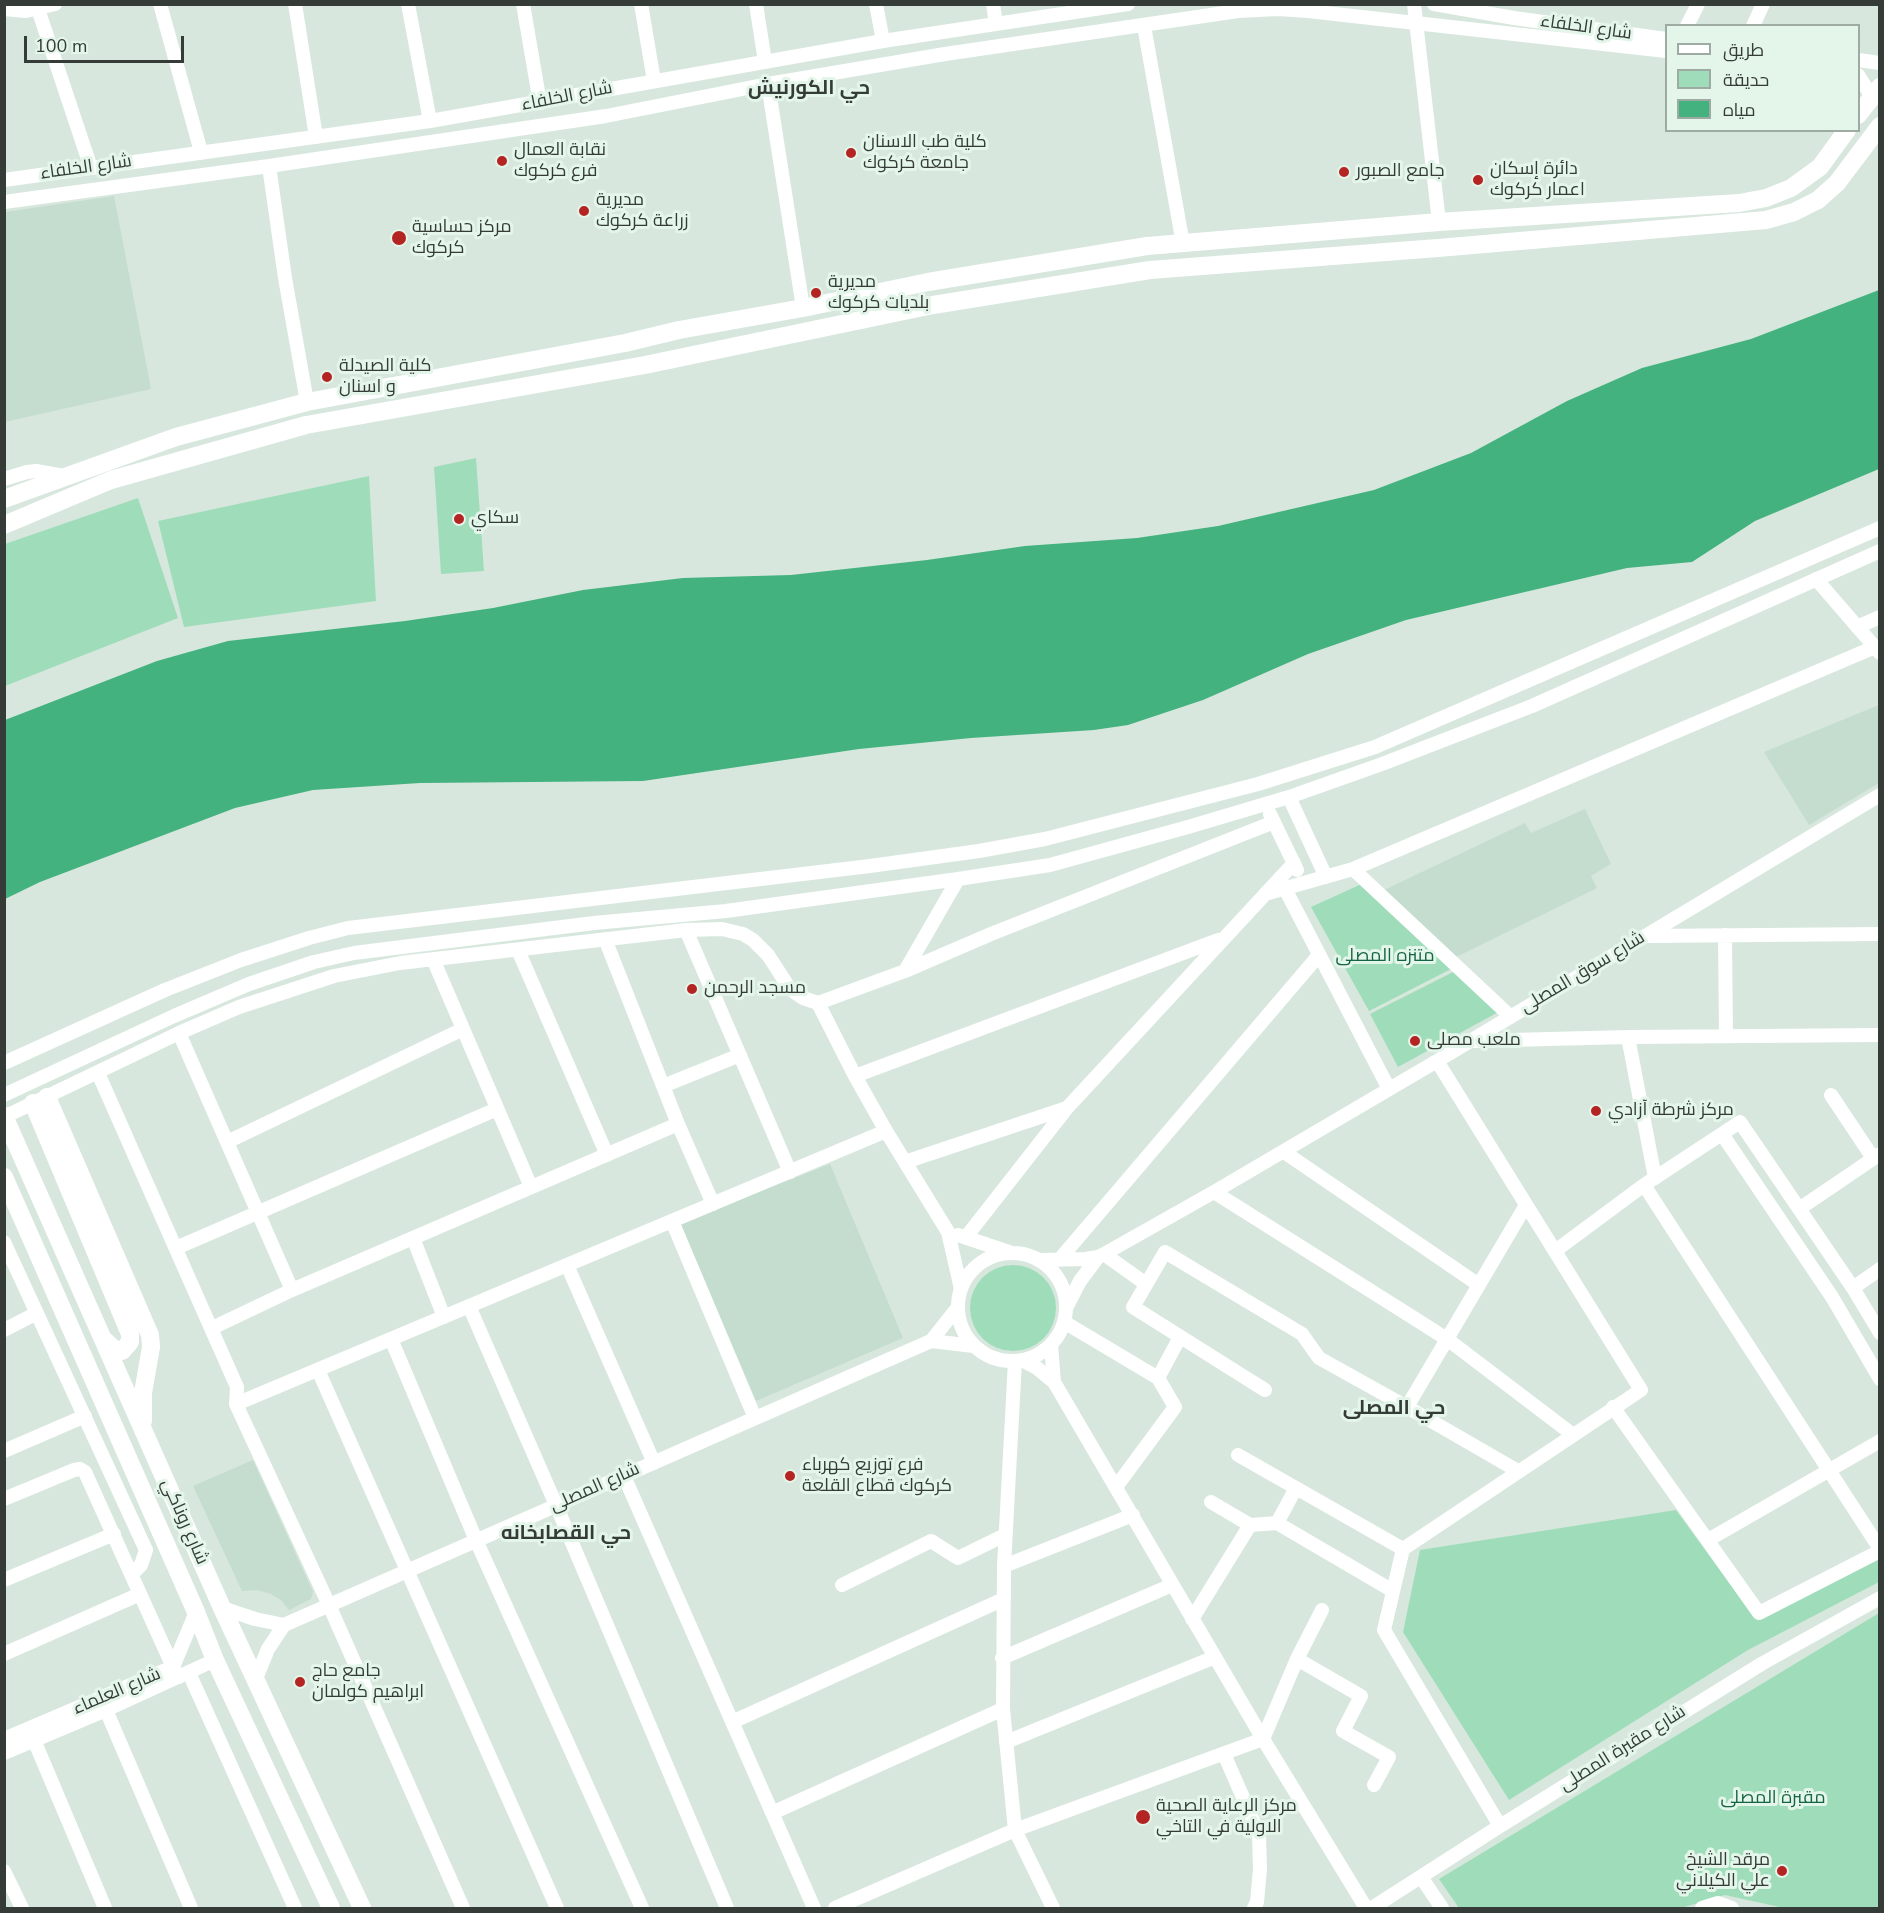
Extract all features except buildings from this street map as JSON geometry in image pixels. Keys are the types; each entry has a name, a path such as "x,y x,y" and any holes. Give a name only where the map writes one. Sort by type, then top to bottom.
{"main road":[{"path":"1860,112 1876,92"},
{"path":"4,525 111,480 306,425 645,365 933,305 1150,270 1766,220 1794,212 1818,200 1837,183 1880,126"},
{"path":"4,500 176,437 307,402 626,343 679,330 803,308 928,282 1147,246 1438,222 1739,203 1766,198 1791,188 1820,167 1846,132"},
{"path":"1659,209 1661,229"},
{"path":"1024,266 1028,289"},
{"path":"987,272 991,295"},
{"path":"40,1100 130,1334 130,1342 122,1351 116,1351 104,1341"},
{"path":"40,1100 150,1335 151,1347 143,1393 143,1429"},
{"name":"شارع روناكي","path":"7,1122 222,1608 362,1908"},
{"name":"شارع روناكي","path":"4,1177 196,1612 215,1660 331,1908"}],"street":[{"path":"4,9 38,9 55,4"},
{"path":"160,4 201,152"},
{"path":"295,4 316,137"},
{"path":"408,4 430,121"},
{"path":"522,4 540,103"},
{"path":"641,4 654,81"},
{"path":"756,4 765,62"},
{"path":"876,4 883,41"},
{"path":"993,4 996,24"},
{"path":"1414,4 1422,23 1438,222"},
{"path":"1514,18 1520,4"},
{"path":"1688,24 1698,4"},
{"path":"1754,24 1763,4"},
{"name":"شارع الخلفاء","path":"4,180 430,121 883,41 1119,5"},
{"path":"1422,23 1435,5"},
{"name":"شارع الخلفاء","path":"1435,5 1665,39"},
{"path":"38,9 91,168"},
{"path":"4,202 269,166 606,116 768,84 945,54 1238,11 1278,9 1665,51"},
{"path":"1144,26 1183,244"},
{"path":"1860,60 1880,63"},
{"path":"713,71 717,94"},
{"path":"1860,77 1876,92"},
{"path":"768,84 803,308"},
{"path":"269,166 285,278 307,402"},
{"path":"4,479 36,471 66,476"},
{"path":"4,1063 165,990 241,960 348,928 870,866 1034,841 1258,784 1375,747 1880,528"},
{"path":"4,1095 249,984 314,962 354,953 594,923 726,911 1050,865 1266,804 1382,764 1532,706 1880,551"},
{"path":"1282,883 1303,882 1353,869 1878,649 1816,579"},
{"path":"1857,627 1880,616"},
{"path":"1375,747 1382,764"},
{"name":"شارع سوق المصلى","path":"1065,1315 1080,1281 1101,1256 1284,1152 1880,795"},
{"path":"1289,797 1326,876"},
{"path":"1266,804 1303,882"},
{"path":"7,1122 40,1100 179,1033 239,1007 302,985 367,969 433,959 686,930 722,929 743,934 761,946 790,988 803,998 818,1003 905,971 991,934 1274,822"},
{"path":"966,1237 1067,1108 1265,894 1282,883 1294,863"},
{"path":"1353,869 1510,1016"},
{"path":"905,971 958,879"},
{"path":"1282,883 1389,1089"},
{"path":"348,928 354,953"},
{"path":"686,930 790,1172"},
{"path":"1645,936 1880,934"},
{"path":"1725,935 1726,1036"},
{"path":"605,939 678,1124 713,1204"},
{"path":"855,1076 1223,939"},
{"path":"518,950 607,1155"},
{"path":"1059,1260 1319,955"},
{"path":"433,959 531,1187"},
{"path":"818,1003 886,1131 948,1232 961,1289"},
{"path":"122,1061 151,1027"},
{"path":"227,1142 463,1029"},
{"path":"179,1033 292,1290"},
{"path":"1470,1041 1880,1035"},
{"path":"1613,1407 1759,1613 1880,1550 1650,1181 1628,1037"},
{"path":"663,1086 740,1055"},
{"path":"1437,1061 1641,1390 1403,1549 1384,1630 1500,1826"},
{"path":"98,1072 237,1387 236,1404 329,1605 463,1908"},
{"path":"1799,1209 1876,1156 1831,1095"},
{"path":"905,1162 1067,1108"},
{"path":"176,1248 497,1109"},
{"path":"1555,1251 1650,1181 1740,1122 1853,1287 1880,1334"},
{"path":"212,1328 292,1290 678,1124"},
{"path":"236,1404 886,1131"},
{"path":"1722,1134 1832,1298 1880,1379"},
{"path":"1284,1152 1479,1285"},
{"path":"1214,1192 1447,1339 1572,1434"},
{"path":"1407,1407 1526,1205"},
{"path":"672,1221 755,1418"},
{"path":"948,1232 1038,1260 1053,1272 1063,1289 1065,1315 1059,1334 1051,1345 1038,1355 1019,1361"},
{"path":"412,1238 444,1317"},
{"path":"4,1242 146,1550 141,1565 132,1574"},
{"path":"1265,1390 1133,1306 1165,1252 1302,1334 1319,1358 1518,1471"},
{"path":"1012,1253 996,1256 981,1263 969,1275 961,1289 958,1307 960,1321 966,1334 975,1346 986,1354 1000,1360 1019,1361 1037,1368 1054,1382 1263,1739 1366,1908"},
{"path":"1101,1256 1146,1284"},
{"name":"شارع سوق المصلى","path":"1038,1260 1101,1256"},
{"path":"567,1265 654,1462"},
{"path":"1853,1287 1880,1269"},
{"path":"469,1306 727,1908"},
{"name":"شارع المصلى","path":"284,1624 931,1341 958,1307"},
{"path":"4,1330 37,1313"},
{"path":"1065,1315 1158,1378 1175,1407 1116,1486"},
{"path":"1158,1378 1180,1337"},
{"path":"391,1339 476,1540 642,1908"},
{"path":"931,1341 975,1346"},
{"path":"1051,1345 1054,1382"},
{"path":"1019,1361 1005,1535 1003,1709 1015,1830 1053,1908"},
{"path":"318,1370 557,1908"},
{"path":"4,1452 85,1416"},
{"path":"1708,1540 1880,1441"},
{"path":"1238,1455 1403,1549"},
{"path":"4,1499 74,1470 80,1469 88,1477 140,1594 181,1672 295,1908"},
{"path":"624,1476 814,1908"},
{"path":"1277,1522 1296,1488"},
{"path":"1211,1502 1251,1525 1277,1522 1394,1591"},
{"path":"1004,1566 1132,1515"},
{"path":"1192,1619 1251,1525"},
{"path":"4,1580 114,1534"},
{"path":"842,1585 931,1541 958,1558 1005,1535"},
{"path":"1002,1658 1172,1585"},
{"path":"4,1654 140,1594"},
{"name":"شارع مقبرة المصلى","path":"1372,1908 1763,1663 1880,1598"},
{"path":"732,1722 1004,1599"},
{"path":"222,1608 255,1619 284,1624 268,1649 255,1681"},
{"path":"835,1908 1015,1830 1263,1739 1297,1659 1322,1610"},
{"name":"شارع العلماء","path":"4,1752 106,1710 181,1672 196,1612"},
{"path":"1006,1742 1215,1658"},
{"path":"1297,1659 1361,1696 1343,1731 1389,1757 1374,1785"},
{"name":"شارع العلماء","path":"4,1739 215,1660"},
{"path":"772,1813 1003,1709"},
{"path":"106,1710 191,1908"},
{"path":"34,1740 105,1908"},
{"path":"1224,1754 1259,1834 1260,1869 1257,1902 1254,1908"},
{"path":"4,1871 22,1908"},
{"path":"1421,1877 1442,1908"},
{"path":"1702,1908 1718,1903 1732,1908"}],"shaded area":[{"path":"114,196 151,389 5,422 5,212"},
{"path":"1879,705 1879,783 1809,825 1764,752"},
{"path":"1585,809 1611,864 1591,876 1597,888 1456,957 1384,890 1525,823 1531,833"},
{"path":"830,1164 903,1338 756,1401 680,1223"},
{"path":"253,1460 313,1592 311,1599 289,1610 281,1600 271,1594 257,1590 242,1591 193,1486"}],"green space":[{"name":"سكاي","path":"476,458 484,571 441,574 434,467"},
{"path":"369,476 376,601 184,627 158,521"},
{"path":"138,498 178,618 5,686 5,544"},
{"name":"متنزه المصلى","path":"1366,882 1453,968 1369,1011 1311,907"},
{"name":"ملعب مصلى","path":"1457,970 1502,1010 1398,1067 1370,1014"},
{"path":"1013,1265 1037,1272 1049,1284 1056,1308 1049,1332 1037,1344 1013,1351 989,1344 977,1332 970,1308 977,1284 989,1272"},
{"path":"1676,1510 1755,1618 1879,1556 1879,1582 1748,1650 1509,1800 1403,1632 1420,1550"},
{"name":"مقبرة المصلى","path":"1879,1613 1879,1908 1784,1908 1725,1895 1681,1908 1459,1908 1439,1879"}],"water":[{"path":"1879,290 1879,469 1755,521 1692,562 1627,568 1406,620 1308,654 1203,700 1128,725 1094,730 971,738 859,749 643,781 420,783 313,790 235,808 40,882 5,899 5,720 157,661 228,641 405,621 493,608 583,590 683,578 791,575 927,560 1025,546 1137,538 1218,526 1374,490 1471,453 1567,401 1642,368 1751,339"}],"place":[{"name":"كلية طب الاسنان جامعة كركوك","path":"851,153"},
{"name":"نقابة العمال فرع كركوك","path":"502,161"},
{"name":"جامع الصبور","path":"1344,172"},
{"name":"دائرة إسكان اعمار كركوك","path":"1478,180"},
{"name":"مديرية زراعة كركوك","path":"584,211"},
{"name":"مركز حساسية كركوك","path":"399,238"},
{"name":"مديرية بلديات كركوك","path":"816,293"},
{"name":"كلية الصيدلة و اسنان","path":"327,377"},
{"name":"سكاي","path":"459,519"},
{"name":"مسجد الرحمن","path":"692,989"},
{"name":"ملعب مصلى","path":"1415,1041"},
{"name":"مركز شرطة آزادي","path":"1596,1111"},
{"name":"فرع توزيع كهرباء كركوك قطاع القلعة","path":"790,1476"},
{"name":"جامع حاج ابراهيم كولمان","path":"300,1682"},
{"name":"مركز الرعاية الصحية الاولية في التاخي","path":"1143,1817"},
{"name":"مرقد الشيخ علي الكيلاني","path":"1782,1871"}],"district":[{"name":"حي الكورنيش","path":"809,89"},
{"name":"حي المصلى","path":"1394,1409"},
{"name":"حي القصابخانه","path":"566,1534"}]}
